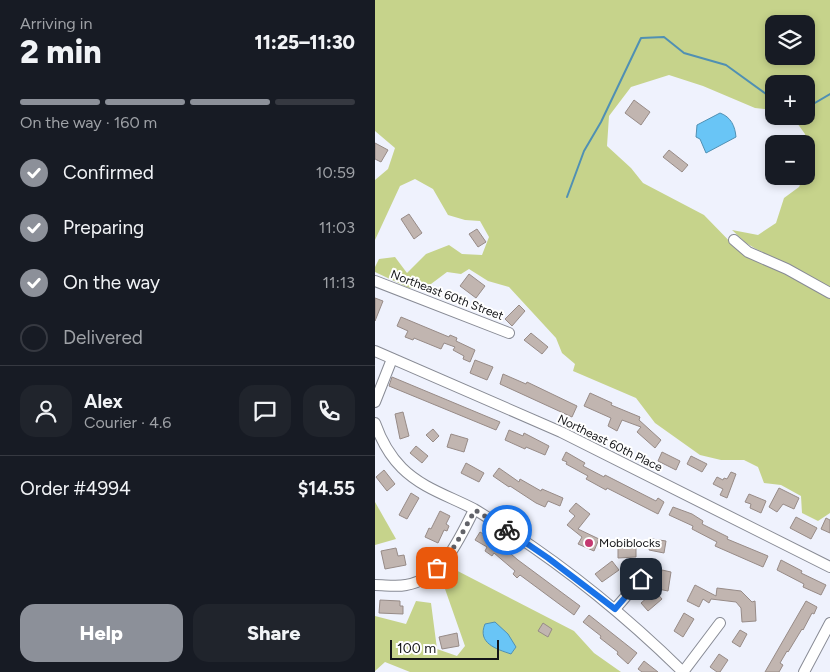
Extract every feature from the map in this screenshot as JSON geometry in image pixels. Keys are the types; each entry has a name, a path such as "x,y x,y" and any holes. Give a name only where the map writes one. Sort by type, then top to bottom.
{"street":[{"path":"734,240 748,252 787,269 830,293"},
{"name":"Northeast 60th Street","path":"375,280 509,332"},
{"name":"Northeast 60th Place","path":"375,351 561,432 830,567"},
{"path":"375,402 392,359"},
{"path":"375,423 390,454 416,480 428,488 475,510 548,558 615,609 683,672 720,623"},
{"path":"375,586 407,585 424,578 448,557 475,510"},
{"path":"615,609 641,579"},
{"path":"804,672 830,623"}],"green space":[{"path":"375,0 830,0 830,287 756,249 746,243 732,230 758,235 776,223 784,198 800,185 815,185 815,135 805,135 798,125 815,125 815,75 765,75 765,109 755,108 703,86 669,75 631,87 609,116 607,146 631,168 643,183 704,215 741,253 768,264 830,297 830,513 818,521 802,513 801,496 781,485 764,483 758,467 744,460 721,460 700,455 655,423 636,398 573,371 575,364 562,353 556,338 509,287 488,281 469,269 461,274 447,272 431,284 409,288 375,272 379,259 395,257 407,273 426,254 449,245 462,254 482,255 489,237 480,221 465,220 448,215 433,189 415,179 400,186 375,240 375,180 388,169 395,148 375,131"},
{"path":"375,502 396,539 375,545"},
{"path":"446,565 574,631 594,653 621,672 410,672 385,662 375,671 375,616 406,624 416,601 431,603 437,649 457,656 465,646 445,589"}],"water":[{"path":"720,113 732,122 736,137 706,153 700,139 696,137 697,125"},
{"path":"495,622 508,634 516,647 511,654 499,650 486,641 483,631 485,624"}],"building":[{"path":"634,100 650,112 641,125 625,113"},
{"path":"375,143 388,150 381,162 375,159"},
{"path":"669,150 688,165 682,172 663,157"},
{"path":"409,214 422,233 414,239 401,219"},
{"path":"477,229 486,242 478,247 469,234"},
{"path":"469,274 485,286 476,298 460,286"},
{"path":"375,298 383,301 375,321"},
{"path":"519,305 525,311 512,326 505,319"},
{"path":"401,317 449,337 450,335 457,338 456,341 475,350 470,362 463,359 464,356 453,350 455,347 444,343 441,349 414,338 413,340 405,337 408,331 397,326"},
{"path":"531,333 548,347 542,354 524,340"},
{"path":"475,360 493,367 487,380 470,373"},
{"path":"503,374 526,384 527,382 577,406 572,417 500,384"},
{"path":"392,377 500,422 496,430 389,386"},
{"path":"590,393 612,403 611,405 640,417 639,420 661,440 655,448 637,432 641,427 622,420 617,431 608,426 611,418 584,406"},
{"path":"403,412 409,436 400,439 395,414"},
{"path":"433,429 439,436 433,442 426,435"},
{"path":"509,430 523,436 524,433 549,446 545,455 505,440"},
{"path":"451,434 468,439 464,452 447,447"},
{"path":"416,446 428,456 422,463 410,453"},
{"path":"566,452 585,463 583,466 604,477 605,475 656,501 658,498 664,502 658,514 586,479 588,476 562,460"},
{"path":"662,452 680,461 676,470 658,461"},
{"path":"691,456 707,464 702,472 687,464"},
{"path":"466,463 484,473 479,482 461,473"},
{"path":"499,468 519,482 520,479 541,491 542,489 563,498 560,506 548,501 545,507 509,487 493,476"},
{"path":"384,470 395,484 387,491 376,477"},
{"path":"731,472 736,474 727,498 720,495 723,489 713,484 717,477 723,480 724,478 727,479"},
{"path":"779,488 799,498 794,509 783,504 777,512 769,507"},
{"path":"411,493 419,498 407,519 399,515"},
{"path":"749,494 766,501 761,513 750,508 751,504 745,502"},
{"path":"576,503 590,514 578,529 599,539 594,551 578,544 582,537 567,525 575,516 569,511"},
{"path":"673,507 692,514 703,521 702,524 728,537 727,539 768,556 763,567 715,546 717,542 692,529 693,526 669,515"},
{"path":"440,511 450,516 446,524 449,526 447,531 444,530 438,543 425,537"},
{"path":"796,517 817,528 811,539 790,528"},
{"path":"826,518 830,520 830,533 821,529"},
{"path":"480,532 499,543 518,560 580,606 574,615 520,575 517,578 513,574 515,571 494,553 492,556 485,551 487,547 475,540"},
{"path":"652,539 666,541 664,553 649,550"},
{"path":"618,546 636,546 636,557 618,558"},
{"path":"396,548 398,556 404,555 406,565 385,569 381,551"},
{"path":"781,560 802,571 801,573 826,585 821,595 803,587 804,584 777,570"},
{"path":"612,561 619,570 602,582 595,574"},
{"path":"662,570 671,572 668,591 658,589"},
{"path":"695,585 716,596 717,588 741,591 752,602 755,601 756,621 742,622 741,608 736,602 711,599 709,603 703,599 699,607 687,601"},
{"path":"655,591 662,599 648,611 641,603"},
{"path":"380,600 400,601 400,606 403,606 403,614 379,613"},
{"path":"806,601 817,607 814,614 812,613 803,630 787,651 780,663 783,665 779,672 765,672"},
{"path":"684,613 694,619 683,637 674,631"},
{"path":"589,615 637,653 628,664 617,654 618,652 600,638 601,636 583,622"},
{"path":"543,623 552,629 548,637 538,631"},
{"path":"740,630 747,634 740,647 732,642"},
{"path":"457,633 459,646 442,649 439,637"},
{"path":"719,654 728,660 720,672 717,672 710,667"},
{"path":"644,661 658,672 642,672 638,669"}],"waterway":[{"path":"567,197 584,151 601,122 641,38 664,37 684,53 726,65 765,93"},
{"path":"815,103 830,94"}],"way so far":[{"path":"437,568 455,547 475,510 507,530"}],"place":[{"name":"Mobiblocks","path":"589,543"}],"route":[{"path":"507,530 548,558 615,609 641,579"}]}
